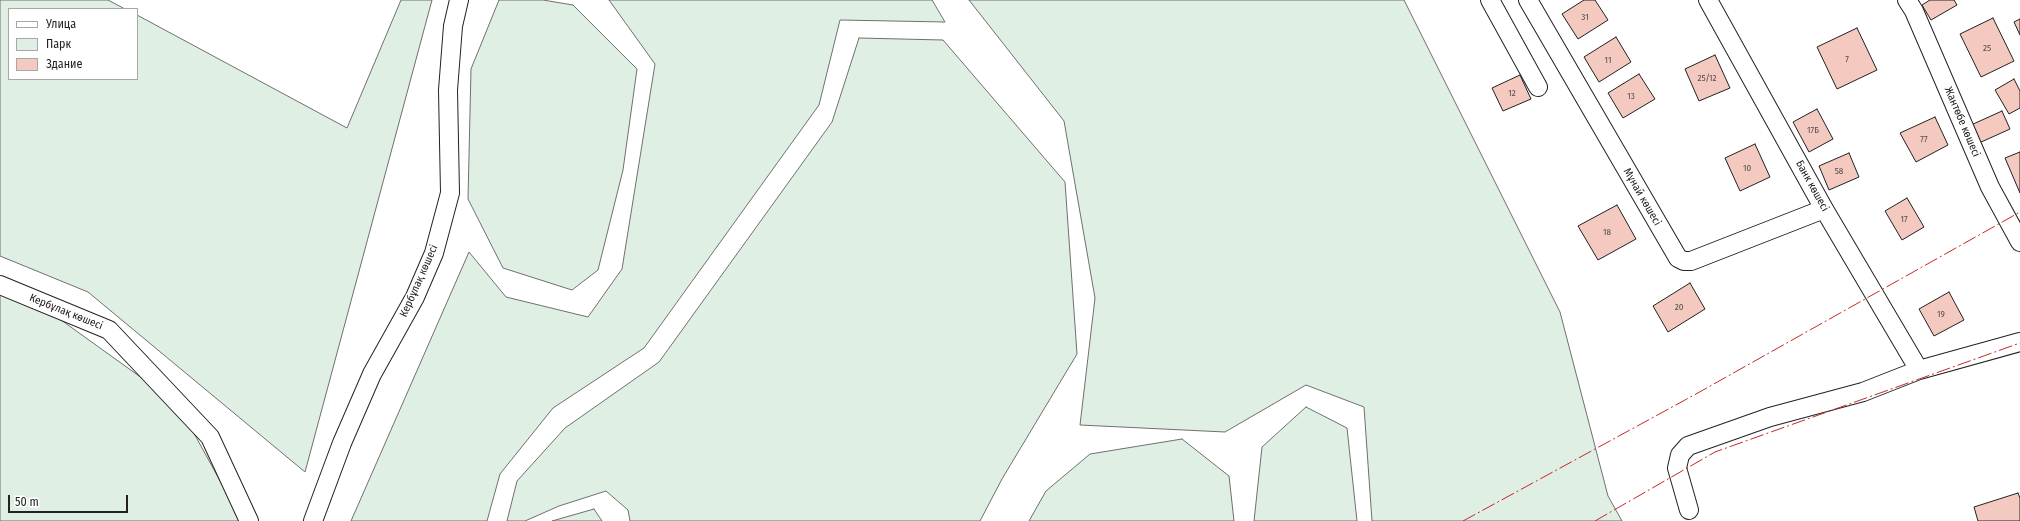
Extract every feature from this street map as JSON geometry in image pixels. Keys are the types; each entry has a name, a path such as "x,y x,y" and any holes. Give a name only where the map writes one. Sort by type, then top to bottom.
{"street":[{"name":"Кербұлақ көшесі","path":"313,521 342,443 372,374 415,297 434,253 450,193 448,90 453,26 459,0"},
{"path":"1490,0 1538,87"},
{"name":"Мұнай көшесі","path":"1528,0 1678,258 1684,262 1691,262 1824,209"},
{"name":"Банк көшесі","path":"1708,0 1824,209 1919,370"},
{"name":"Жантөбе көшесі","path":"1907,0 1914,11 1990,187 2020,242"},
{"name":"Кербұлақ көшесі","path":"0,285 109,330 210,437 249,521"},
{"path":"1689,510 1677,468 1680,456 1688,446 1770,417 1863,392 1919,370 2020,342"}],"green space":[{"path":"0,0 108,0 123,8 8,8 8,80 138,80 138,16 347,128 401,0 432,0 305,472 88,292 0,256"},
{"path":"499,0 543,0 573,5 637,69 623,170 598,270 572,290 503,268 468,199 471,69"},
{"path":"609,0 932,0 945,22 840,20 819,105 644,348 553,408 500,474 487,521 351,521 469,252 506,297 588,317 622,269 655,64"},
{"path":"969,0 1404,0 1560,312 1608,496 1622,521 1372,521 1364,407 1306,385 1225,432 1080,425 1095,298 1064,121"},
{"path":"859,38 943,40 1065,182 1077,354 1002,479 980,521 630,521 628,510 606,491 559,506 525,521 507,521 517,481 565,428 659,362 832,122"},
{"path":"0,287 43,307 178,404 242,521 0,521"},
{"path":"1306,407 1347,428 1357,521 1254,521 1262,447"},
{"path":"1182,439 1229,476 1234,521 1029,521 1046,491 1090,454"},
{"path":"594,509 602,521 552,521"}],"building":[{"path":"1584,0 1595,0 1608,20 1578,39 1562,14"},
{"path":"1930,0 1954,0 1957,5 1931,20 1922,5"},
{"path":"1993,18 2014,61 1981,77 1960,34"},
{"path":"2020,19 2020,35 2014,22"},
{"path":"1857,28 1877,70 1837,89 1817,47"},
{"path":"1616,37 1631,62 1599,82 1584,57"},
{"path":"1715,55 1730,88 1699,101 1685,69"},
{"path":"1639,74 1655,99 1623,118 1608,93"},
{"path":"1520,75 1531,99 1503,111 1492,88"},
{"path":"2014,79 2020,91 2020,108 2009,114 1995,90"},
{"path":"1817,109 1833,139 1809,152 1793,122"},
{"path":"2002,111 2010,129 1979,143 1971,125"},
{"path":"1935,117 1948,145 1916,162 1900,133"},
{"path":"1755,144 1770,177 1740,191 1725,158"},
{"path":"2020,152 2020,193 2005,158"},
{"path":"1849,153 1859,177 1829,190 1819,166"},
{"path":"1907,198 1924,227 1902,240 1885,211"},
{"path":"1617,205 1636,239 1598,260 1578,226"},
{"path":"1690,283 1705,309 1668,332 1653,306"},
{"path":"1949,292 1964,320 1934,336 1919,309"},
{"path":"2018,493 2020,498 2020,521 1978,521 1974,507"}],"power":[{"path":"1463,521 1696,394 2020,212"},
{"path":"1595,521 1715,452 2020,343"}]}
